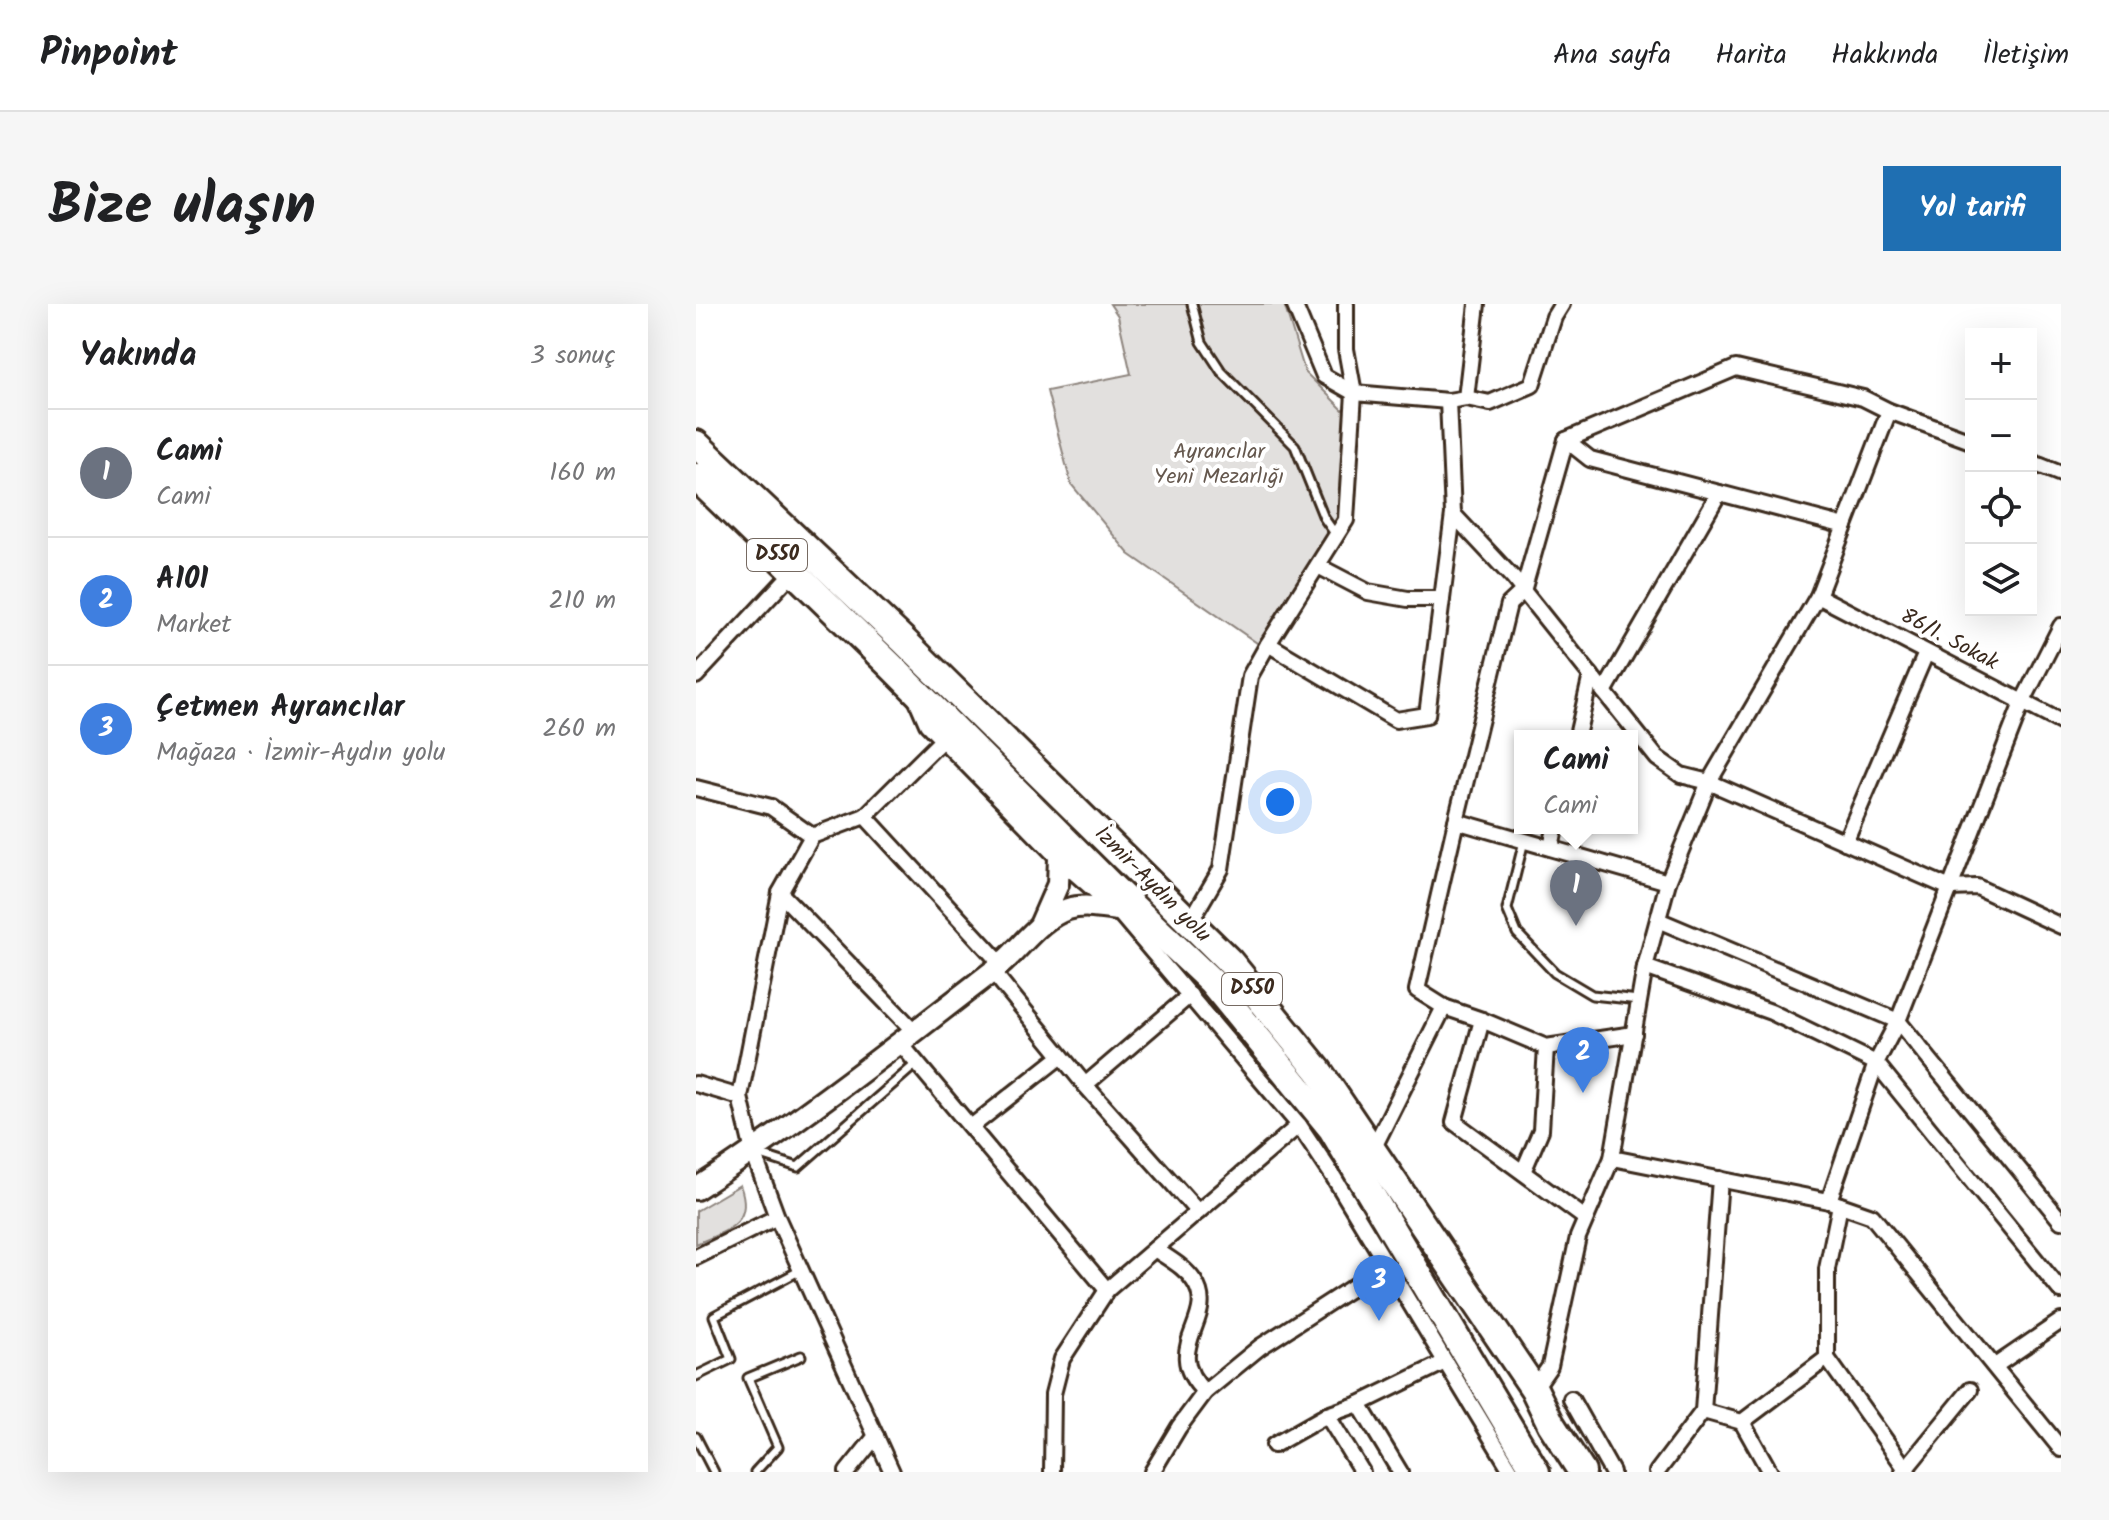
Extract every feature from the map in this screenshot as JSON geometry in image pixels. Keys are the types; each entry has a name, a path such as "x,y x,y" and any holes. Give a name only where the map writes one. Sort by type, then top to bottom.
{"highway":[{"name":"İzmir-Aydın yolu","path":"696,444 903,640 1230,962 1318,1070 1373,1149 1536,1392 1551,1424 1582,1472"},
{"name":"İzmir-Aydın yolu","path":"696,477 907,682 1115,899 1147,920 1211,981 1332,1129 1536,1472"},
{"path":"1501,1412 1498,1399 1504,1387 1523,1382 1536,1392"}],"street":[{"path":"1294,304 1324,376 1354,393 1448,401 1466,398 1490,403 1532,385 1554,317 1562,304"},
{"path":"1190,922 1221,869 1250,676 1346,520 1354,393 1346,349 1346,304"},
{"path":"1466,398 1477,304"},
{"path":"1566,440 1736,368 1863,398 1889,411 1965,439"},
{"path":"1268,644 1396,720 1427,715 1453,514 1448,401"},
{"path":"1536,1392 1550,1366 1585,1218 1612,1158 1645,967 1668,882 1709,782 1818,596 1889,411"},
{"path":"1566,440 1590,459 1845,526"},
{"path":"1566,440 1523,591 1509,604 1417,990 1444,1007 1546,1047 1634,1034"},
{"path":"2037,464 2061,474"},
{"path":"1604,692 1719,493"},
{"path":"1453,514 1523,591 1635,730"},
{"path":"1318,566 1368,592 1408,599 1442,599"},
{"path":"696,676 794,571"},
{"name":"86/1. Sokak","path":"1818,596 2061,722"},
{"path":"1970,1390 1906,1471 1827,1358 1827,1269 1834,1203 1876,1063 1898,1021 2022,703 2061,626"},
{"path":"1845,842 1926,653"},
{"path":"1578,730 1591,675"},
{"path":"907,682 927,724 1059,858 1115,899 1190,995 1299,1125 1512,1472"},
{"path":"1638,734 1657,758 1681,775 1709,782 1950,888 1977,887 2061,926"},
{"path":"892,1472 777,1217 753,1152 740,1097 780,893 812,836 865,816 943,739"},
{"path":"696,788 771,807 812,836"},
{"path":"865,816 997,968 1085,1085 1198,1212"},
{"path":"1456,821 1668,882"},
{"path":"1551,848 1554,834"},
{"path":"1040,925 1058,884 1059,858"},
{"path":"780,893 907,1037 917,1063 1107,1290"},
{"path":"696,1189 753,1152 997,968 1040,925 1066,909 1115,899"},
{"path":"1658,920 1898,1021 2061,1221"},
{"path":"1645,967 1771,1012 1876,1063 2061,1291"},
{"path":"1085,1085 1190,995"},
{"path":"1373,1149 1444,1007"},
{"path":"1482,1020 1454,1122 1585,1218"},
{"path":"1523,1172 1541,1130 1546,1047"},
{"path":"971,1127 1061,1056"},
{"path":"696,1084 740,1097"},
{"path":"1052,1472 1053,1394 1062,1359 1107,1290 1299,1125"},
{"path":"1612,1158 1834,1203 1872,1216 2061,1449"},
{"path":"1657,1472 1703,1411 1720,1179"},
{"path":"696,1257 777,1217"},
{"path":"1155,1249 1184,1270 1199,1291 1202,1304 1186,1352 1192,1379 1205,1392"},
{"path":"1152,1472 1205,1392 1260,1347 1387,1265"},
{"path":"1995,1366 2061,1321"},
{"path":"1742,1422 1827,1358"},
{"path":"1274,1445 1327,1415 1359,1404 1445,1362"},
{"path":"1571,1399 1612,1472"},
{"path":"1359,1404 1400,1472"},
{"path":"1703,1411 1742,1422 1770,1472"},
{"path":"1327,1415 1362,1472"},
{"path":"847,1472 876,1436"}],"lane":[{"path":"1192,304 1202,342 1221,371 1295,446 1324,518 1336,535"},
{"path":"1524,840 1507,909 1517,933 1555,973 1592,995 1639,1000"},
{"path":"753,1152 798,1167 917,1063"},
{"path":"696,1376 731,1359 714,1316 801,1270"},
{"path":"755,1472 778,1447 748,1378 801,1356"},
{"path":"696,1437 714,1472"}],"green space":[{"name":"Ayrancılar Yeni Mezarlığı","path":"1110,304 1284,304 1305,372 1344,411 1346,490 1335,529 1312,570 1260,645 1129,554 1071,484 1047,391 1131,374 1118,316"},
{"path":"740,1185 744,1198 741,1217 727,1230 696,1244 696,1211"}],"place":[{"name":"Cami","path":"1576,926"},
{"name":"A101","path":"1583,1093"},
{"name":"Çetmen Ayrancılar","path":"1379,1321"}]}
